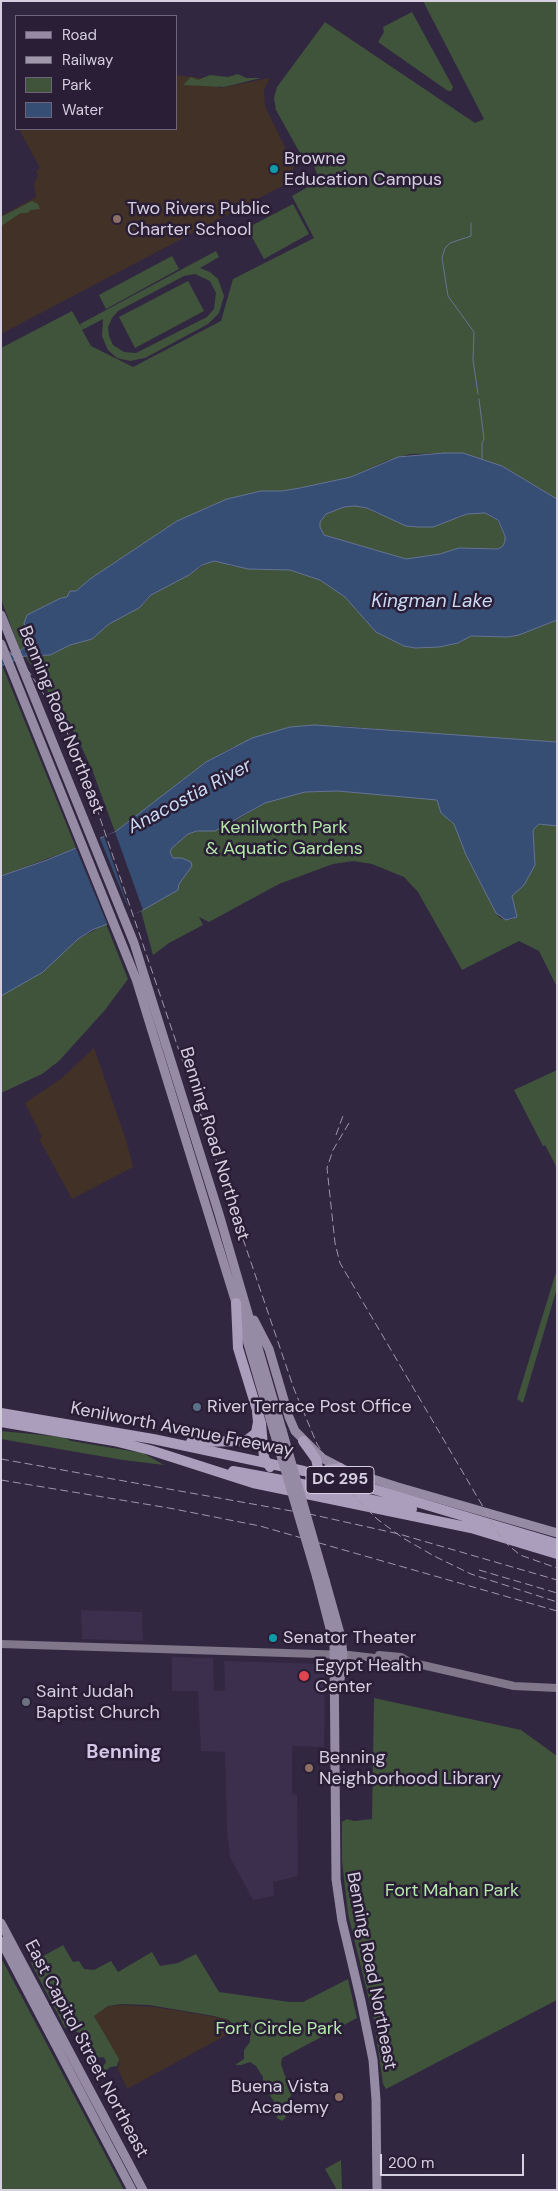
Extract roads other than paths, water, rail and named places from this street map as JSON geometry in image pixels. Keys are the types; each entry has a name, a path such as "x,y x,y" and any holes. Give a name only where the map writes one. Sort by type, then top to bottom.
{"highway":[{"path":"239,1299 238,1348 262,1428 267,1462 296,1483 317,1479"},
{"path":"1,1405 10,1411 44,1419"},
{"path":"119,1433 194,1442 242,1442 256,1433 257,1412"},
{"name":"Kenilworth Avenue Freeway","path":"1,1413 119,1433 330,1477 557,1543"},
{"name":"Kenilworth Avenue Freeway","path":"1,1422 114,1441 259,1484 471,1528 557,1554"},
{"path":"303,1441 322,1469"},
{"path":"186,1461 296,1483 428,1513 471,1528"},
{"path":"322,1469 340,1468"},
{"path":"317,1479 322,1469"},
{"path":"317,1479 328,1490"}],"main road":[{"name":"Benning Road Northeast","path":"1,615 134,943 321,1579 332,1632 339,1655 336,1698 336,1879 342,1921 371,2044 376,2100 377,2190"},
{"name":"Benning Road Northeast","path":"2,647 138,984 239,1299"},
{"path":"239,1299 268,1349 295,1431 322,1458 340,1468 557,1533"},
{"path":"1,1644 339,1655 373,1658 390,1655 401,1657 409,1662 514,1686 557,1688"},
{"name":"East Capitol Street Northeast","path":"1,1923 143,2190"},
{"path":"1,1941 132,2190"}],"water":[{"name":"Kingman Lake","path":"463,453 502,466 557,499 557,620 519,635 508,637 471,636 458,643 439,647 415,648 404,646 376,632 345,597 320,580 290,570 248,569 214,561 202,565 189,575 151,595 139,608 109,624 92,639 70,645 50,655 25,656 1,666 1,658 20,651 28,644 24,623 27,615 61,598 67,597 70,591 76,591 90,579 177,521 227,499 261,491 282,491 351,477 398,457","holes":["344,507 367,508 406,526 418,527 433,527 467,514 485,513 498,520 505,536 505,541 503,546 498,549 459,548 440,554 406,559 324,535 320,522 326,514"]},
{"name":"Anacostia River","path":"315,725 557,742 557,826 539,824 533,830 535,865 524,885 512,896 517,917 506,920 496,913 466,855 454,824 441,813 437,800 338,791 305,792 265,803 215,831 197,831 188,834 170,852 173,858 182,858 191,862 192,866 179,884 178,890 143,910 92,930 78,939 43,972 1,996 1,876 47,860 115,832 206,762 252,738 290,727"}],"waterway":[{"path":"471,223 471,236 450,243 445,248 442,258 448,296 474,332 473,360 478,394"},
{"path":"479,399 484,439 482,443 482,459"}],"railway":[{"path":"1,643 29,672 45,696 69,736 82,765 294,1389 317,1444 335,1472 355,1497 377,1519 403,1538 471,1574 557,1602"},
{"path":"336,1135 344,1113"},
{"path":"349,1123 333,1150 327,1168 335,1243 340,1263 499,1534 520,1555 557,1568"},
{"path":"1,1459 314,1515 399,1534 557,1580"},
{"path":"1,1480 169,1508 260,1526 557,1611"},
{"path":"479,1570 557,1593"}],"place":[{"name":"Browne Education Campus","path":"274,169"},
{"name":"Two Rivers Public Charter School","path":"117,219"},
{"name":"River Terrace Post Office","path":"197,1407"},
{"name":"Senator Theater","path":"273,1638"},
{"name":"Egypt Health Center","path":"304,1676"},
{"name":"Saint Judah Baptist Church","path":"26,1702"},
{"name":"Benning Neighborhood Library","path":"309,1768"},
{"name":"Buena Vista Academy","path":"339,2097"}],"district":[{"name":"Benning","path":"124,1753"}],"park label":[{"name":"Kenilworth Park & Aquatic Gardens","path":"284,838"},
{"name":"Fort Mahan Park","path":"452,1891"},
{"name":"Fort Circle Park","path":"279,2029"}]}
